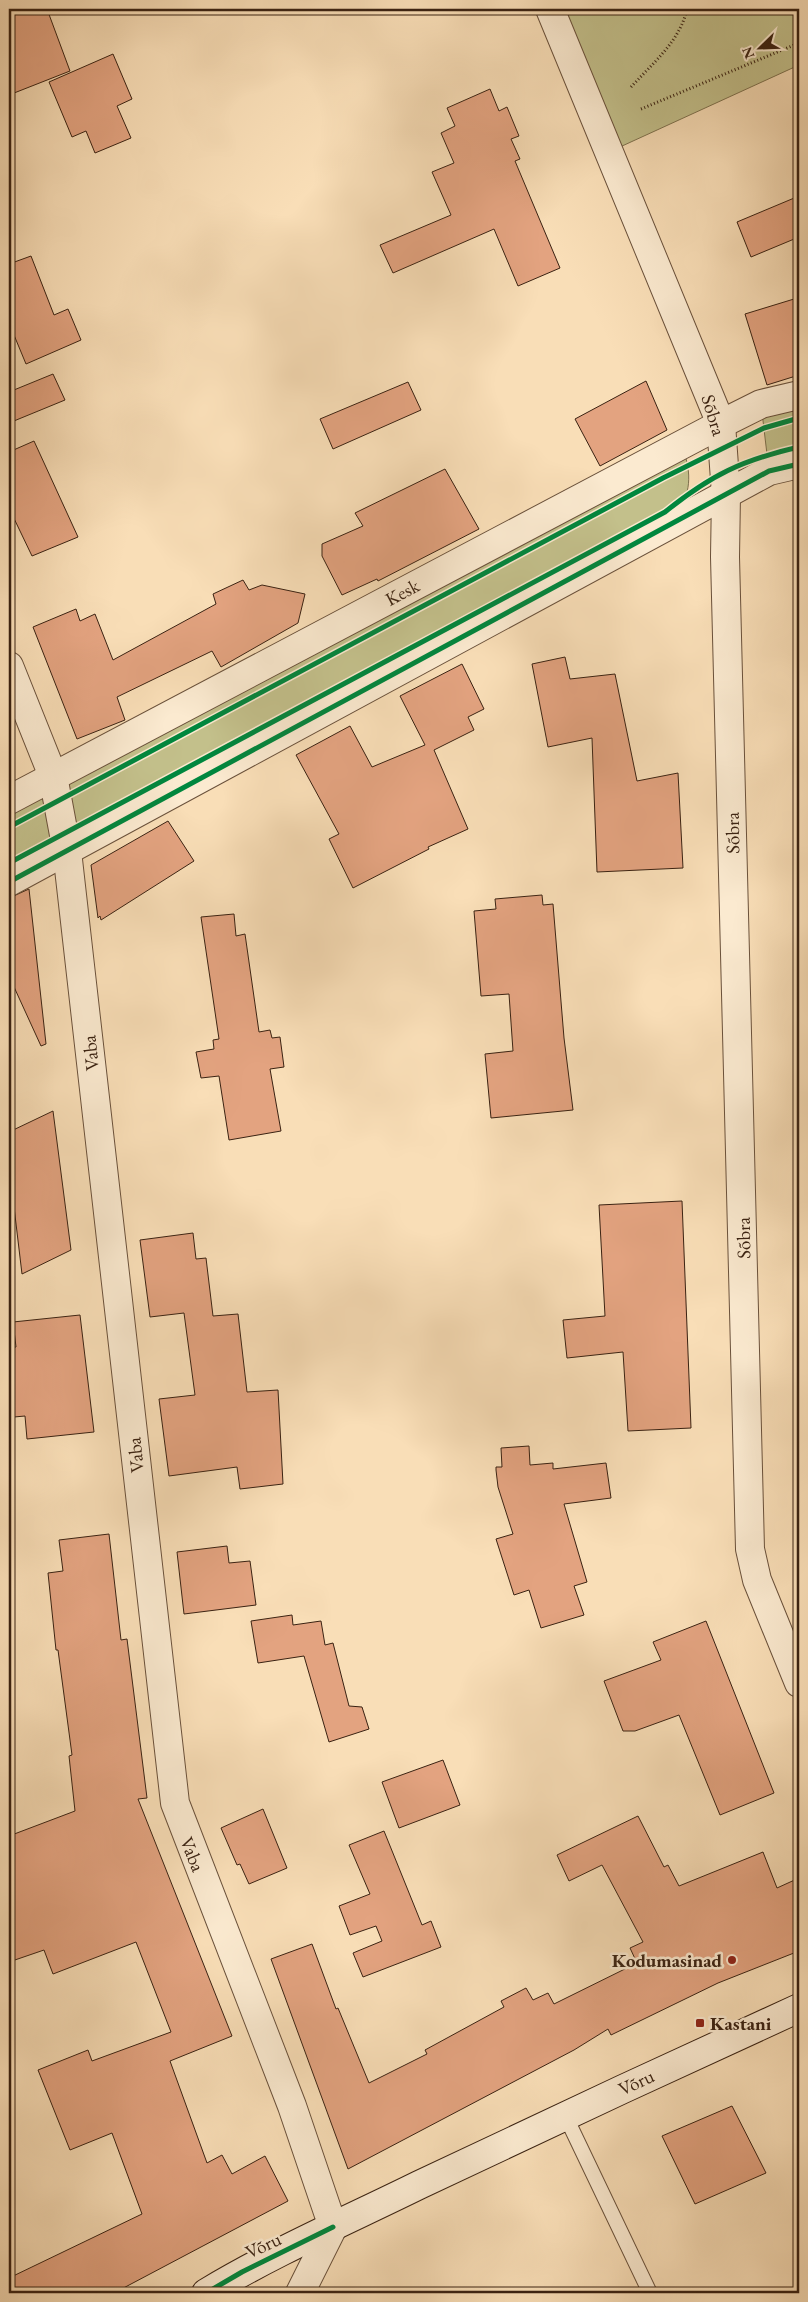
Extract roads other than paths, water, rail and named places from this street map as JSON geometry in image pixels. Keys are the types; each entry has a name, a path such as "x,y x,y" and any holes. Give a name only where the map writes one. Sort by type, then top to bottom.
{"street":[{"name":"Sõbra","path":"550,9 722,424 726,494 725,557 750,1549 757,1580 799,1683"},
{"name":"Kesk","path":"9,800 761,404 799,395"},
{"path":"9,882 769,471 799,464"},
{"name":"Vaba","path":"9,666 53,776 67,851 174,1803 292,2106 333,2227"},
{"name":"Võru","path":"206,2293 242,2272 565,2115 799,2008"},
{"path":"300,2293 333,2227"}],"lane":[{"path":"565,2115 650,2293"}],"place":[{"name":"Kodumasinad","path":"732,1960"},
{"name":"Kastani","path":"700,2023"}]}
